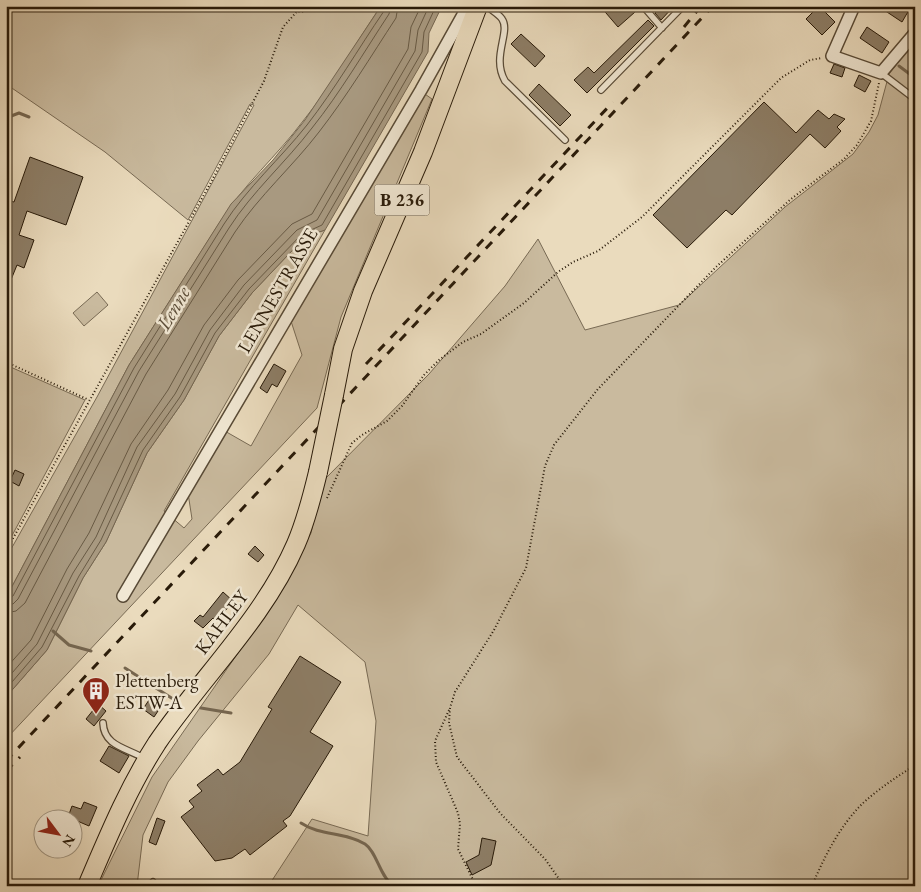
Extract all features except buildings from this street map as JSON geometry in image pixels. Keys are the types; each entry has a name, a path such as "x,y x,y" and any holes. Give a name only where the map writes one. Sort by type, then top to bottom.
{"main road":[{"name":"KAHLEY","path":"87,886 124,799 146,760 274,585 296,544 309,511 343,349 363,291 423,152 478,6"}],"street":[{"name":"LENNESTRASSE","path":"123,596 468,6"},
{"path":"854,6 832,56 882,73 915,34"}],"lane":[{"path":"486,6 502,18 505,26 498,62 500,72 505,81 565,140"},
{"path":"643,6 662,28"},
{"path":"601,90 683,6"},
{"path":"882,73 915,99"},
{"path":"104,723 104,733 108,740 146,760"}],"path":[{"path":"6,552 211,182 264,81 283,27 302,6"},
{"path":"295,12 302,12 314,6"},
{"path":"326,499 352,443 387,421 402,406 424,375 439,360 463,342 481,334 517,308 572,262 598,251 642,217 781,78 810,60 832,56"},
{"path":"476,886 458,850 460,824 458,814 436,762 435,741 455,692 494,630 526,568 545,466 554,445 598,389 716,267 790,199 844,159 857,145 872,121 882,73"},
{"path":"6,362 89,400"},
{"path":"450,708 449,723 457,757 500,813 545,859 564,886"},
{"path":"812,886 824,858 849,818 876,792 915,764"}],"shaded area":[{"path":"6,6 381,6 314,107 229,208 129,365 6,598 6,558 97,397 254,105 250,104 188,220 105,152 6,84"},
{"path":"915,41 915,886 254,886 271,882 312,819 368,836 376,721 365,662 298,605 269,654 198,741 168,782 143,835 137,886 109,886 101,880 152,777 281,591 311,533 322,482 429,374 505,286 538,239 585,330 679,305 785,207 853,154 869,132 878,115 889,74"},
{"path":"422,92 432,99 341,317 317,408 6,739 6,697 47,650 83,578 106,542 147,453 184,400 219,336 252,293 305,237 325,230 164,511 184,528 192,519 188,493 223,430 251,446 302,355 289,315"},
{"path":"97,292 108,305 84,326 73,313"},
{"path":"6,365 85,400 8,543 6,542"}],"water":[{"name":"Lenne","path":"381,6 442,6 429,33 428,52 325,230 305,237 252,293 219,336 184,400 147,453 106,542 83,578 47,650 6,697 6,598 129,365 231,204 273,160 305,120"}],"waterway":[{"path":"899,66 915,78"},
{"path":"6,118 19,113 29,117"},
{"path":"53,631 69,645 91,651"},
{"path":"125,668 173,699"},
{"path":"201,708 231,713"},
{"path":"301,823 316,830 350,837 365,844 372,852 384,876 393,886"}],"railway":[{"path":"684,27 701,6"},
{"path":"6,761 713,6"},
{"path":"366,364 613,102"},
{"path":"6,771 20,757"}],"place":[{"name":"Plettenberg ESTW-A","path":"96,715"}]}
